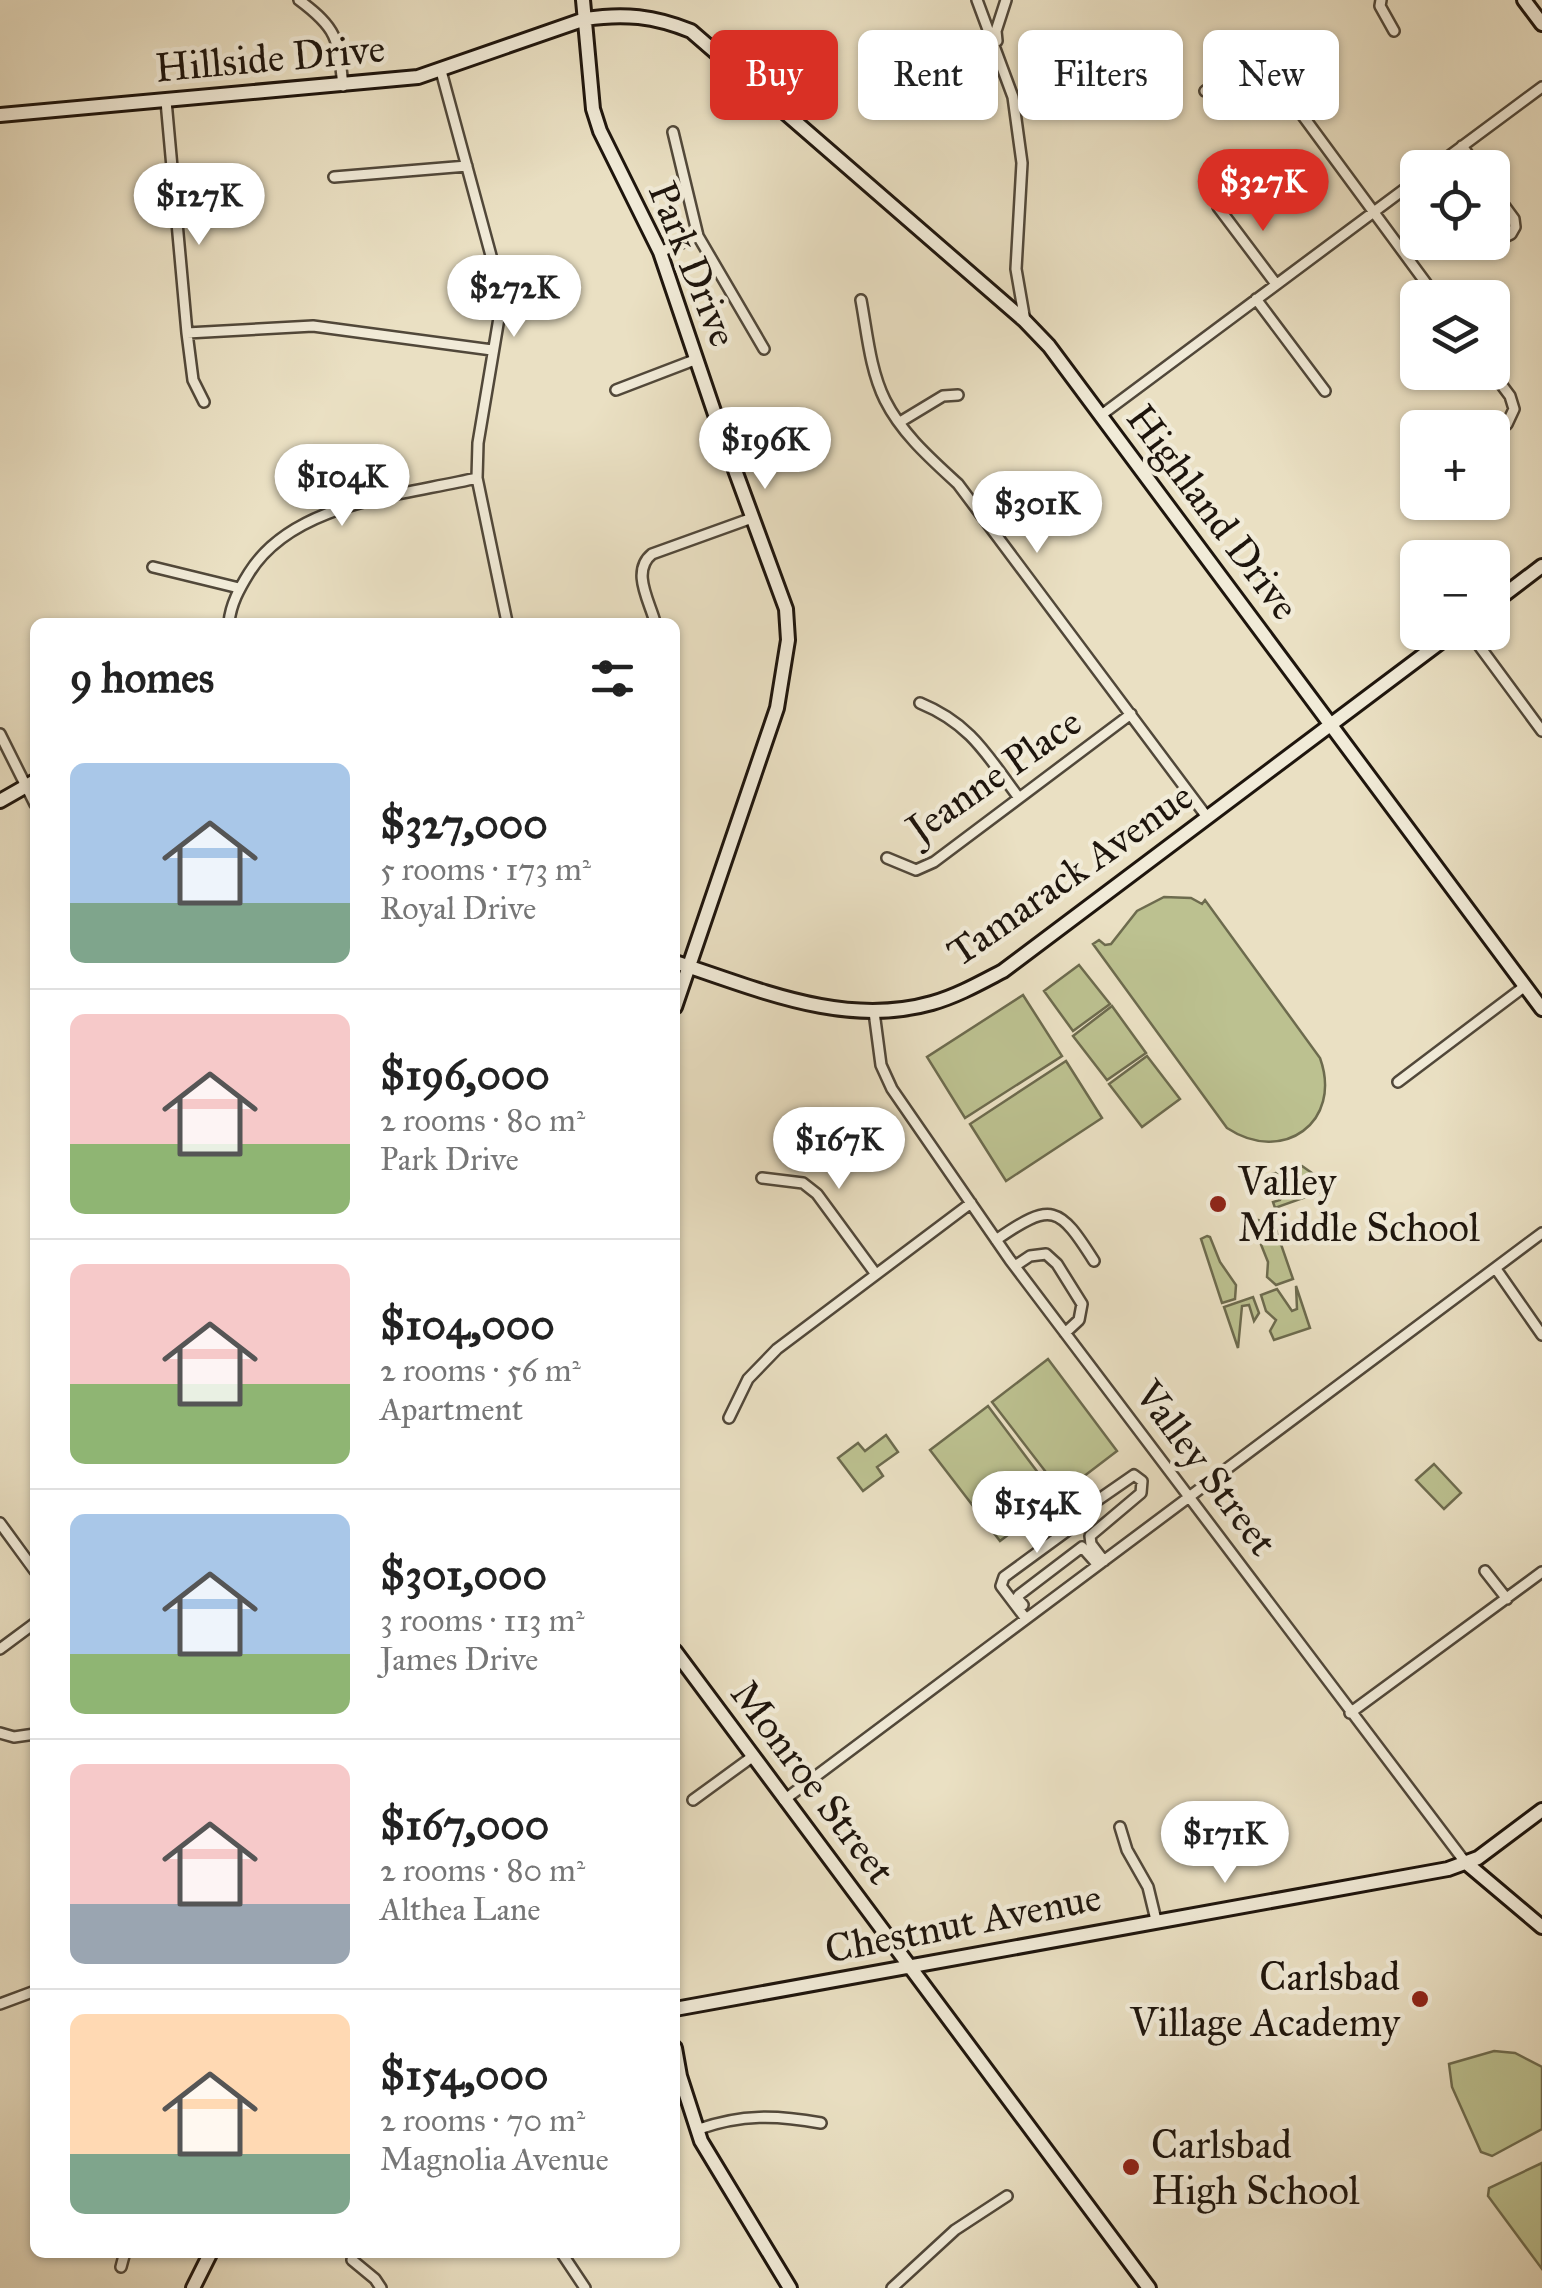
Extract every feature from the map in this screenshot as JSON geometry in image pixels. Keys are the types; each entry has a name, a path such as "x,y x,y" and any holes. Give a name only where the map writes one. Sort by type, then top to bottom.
{"street":[{"path":"299,0 324,19 333,32 343,86"},
{"name":"Park Drive","path":"584,0 593,109 600,131 660,252 786,609 788,640 777,708 682,964"},
{"path":"976,0 988,30"},
{"path":"997,30 1006,0"},
{"path":"1381,0 1380,6 1394,31"},
{"path":"1524,0 1542,24"},
{"name":"Hillside Drive","path":"0,114 343,86 441,71 585,19 614,14 666,21 706,40 1025,321"},
{"path":"998,53 1013,97 1022,163 1016,256 1025,321"},
{"path":"441,71 492,263 499,318 478,443 477,478 506,618"},
{"path":"1457,150 1542,86"},
{"path":"166,101 187,334 193,380 204,402"},
{"path":"1306,120 1423,280"},
{"path":"673,132 698,236 764,349"},
{"path":"1462,146 1465,150"},
{"path":"334,177 466,166"},
{"path":"1100,416 1400,192"},
{"path":"1218,206 1276,284"},
{"path":"660,252 698,236"},
{"path":"1256,299 1325,391"},
{"path":"861,300 875,371 886,401 913,442 958,484 1207,817"},
{"name":"Highland Drive","path":"1025,321 1049,346 1542,1009"},
{"path":"187,334 313,326 492,350"},
{"path":"616,390 697,359"},
{"path":"1506,390 1514,410 1510,418"},
{"path":"900,422 943,396 958,395"},
{"path":"230,618 239,588 260,556 285,532 309,519 477,478"},
{"path":"654,618 640,573 644,561 652,554 752,518"},
{"path":"1510,590 1542,566"},
{"path":"153,567 239,588"},
{"name":"Tamarack Avenue","path":"682,964 815,1007 874,1012 932,1004 1003,971 1430,650"},
{"path":"1482,650 1542,731"},
{"path":"920,704 948,715 970,732 1019,798"},
{"name":"Jeanne Place","path":"887,858 916,870 934,862 1131,714"},
{"path":"0,734 30,782"},
{"path":"0,802 30,785"},
{"path":"1398,1082 1525,986"},
{"name":"Valley Street","path":"874,1012 882,1065 892,1089 996,1240 1465,1862 1542,1927"},
{"path":"762,1178 803,1183 816,1194 875,1274"},
{"path":"729,1418 748,1378 776,1349 970,1202"},
{"path":"996,1240 1030,1217 1054,1215 1066,1220 1078,1233 1094,1261"},
{"path":"784,1800 1542,1234"},
{"path":"1015,1266 1030,1256 1046,1254 1057,1264 1082,1304 1079,1320 1065,1333"},
{"path":"1496,1270 1542,1335"},
{"path":"1028,1617 1002,1586 1004,1577 1134,1475 1142,1482 1142,1493 1090,1536 1101,1563"},
{"path":"0,1523 30,1565"},
{"path":"1070,1528 1082,1547 1101,1563"},
{"path":"1028,1617 1017,1598 1082,1547"},
{"path":"1485,1571 1506,1598"},
{"path":"1350,1713 1542,1572"},
{"path":"0,1649 30,1627"},
{"name":"Monroe Street","path":"680,1658 1150,2288"},
{"path":"0,1732 14,1737 30,1735"},
{"path":"693,1800 752,1757"},
{"name":"Chestnut Avenue","path":"680,2005 1448,1868 1478,1858 1542,1810"},
{"path":"1120,1826 1127,1850 1148,1887 1156,1920"},
{"path":"0,2004 30,1993"},
{"path":"680,2076 701,2141 790,2288"},
{"path":"698,2129 726,2119 757,2115 821,2123"},
{"path":"892,2288 956,2230 1007,2196"},
{"path":"121,2267 124,2258"},
{"path":"193,2288 208,2258"},
{"path":"565,2258 584,2288"},
{"path":"352,2260 381,2288"}],"green space":[{"path":"1164,897 1191,898 1202,904 1205,900 1320,1058 1325,1081 1323,1101 1303,1131 1268,1142 1227,1128 1093,944 1099,940 1111,944 1137,911"},
{"path":"1079,965 1110,1004 1073,1031 1044,991"},
{"path":"1023,995 1062,1056 965,1118 927,1057"},
{"path":"1112,1006 1146,1053 1107,1080 1073,1036"},
{"path":"1147,1056 1180,1099 1142,1127 1109,1084"},
{"path":"1066,1061 1102,1118 1006,1181 970,1124"},
{"path":"1302,1166 1312,1173 1320,1192 1275,1208 1273,1202 1280,1200 1287,1187 1283,1178 1272,1174"},
{"path":"1258,1220 1275,1227 1293,1279 1276,1285 1267,1277 1268,1262 1254,1227 1248,1222"},
{"path":"1207,1236 1236,1285 1235,1299 1222,1303 1201,1239"},
{"path":"1296,1286 1310,1328 1274,1340 1270,1331 1276,1320 1266,1311 1261,1295 1277,1289 1292,1311 1297,1309"},
{"path":"1253,1297 1259,1313 1254,1321 1249,1305 1242,1306 1238,1348 1224,1307"},
{"path":"1048,1359 1117,1451 1062,1493 992,1402"},
{"path":"988,1406 1057,1498 1000,1541 930,1450"},
{"path":"886,1435 898,1452 877,1467 883,1476 863,1491 838,1458 858,1443 865,1451"},
{"path":"1434,1464 1461,1493 1444,1509 1416,1480"},
{"path":"1494,2051 1515,2053 1542,2067 1542,2129 1492,2156 1481,2152 1452,2087 1449,2064"},
{"path":"1542,2163 1542,2269 1488,2196 1489,2188"}],"place":[{"name":"Valley Middle School","path":"1218,1204"},
{"name":"Carlsbad Village Academy","path":"1420,1999"},
{"name":"Carlsbad High School","path":"1131,2167"}]}
